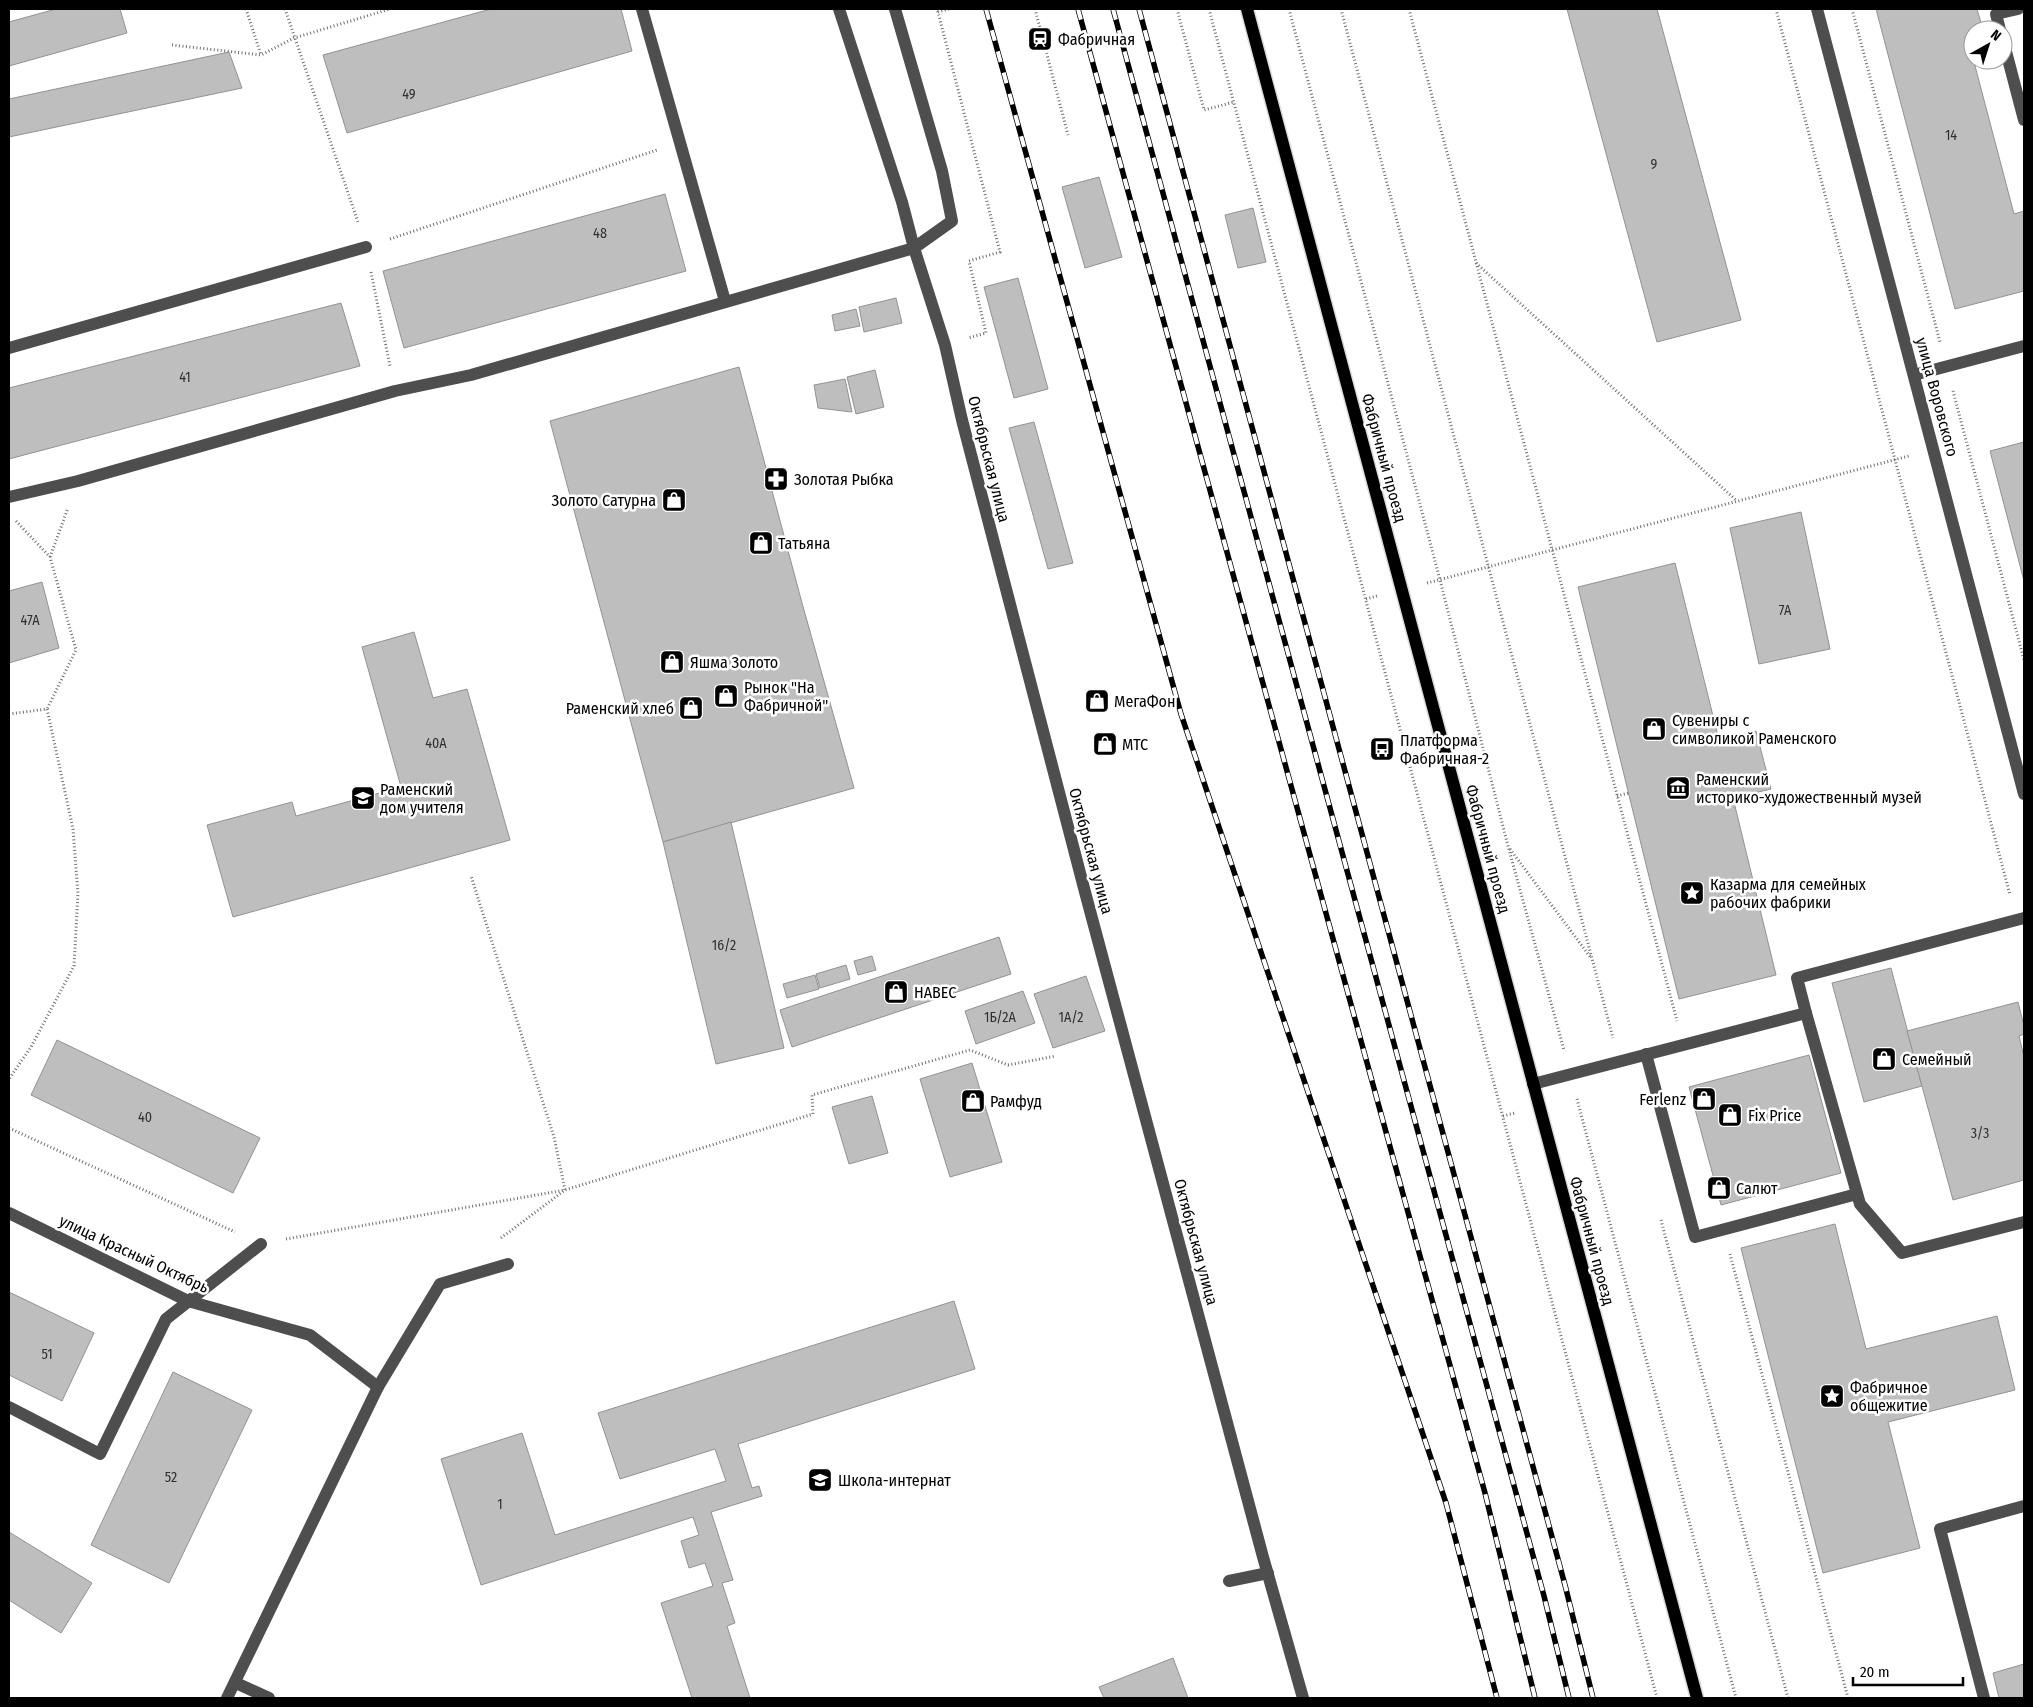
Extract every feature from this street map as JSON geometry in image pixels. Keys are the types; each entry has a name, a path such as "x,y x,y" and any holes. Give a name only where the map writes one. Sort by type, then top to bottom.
{"main road":[{"name":"Фабричный проезд","path":"1247,9 1697,1698"}],"street":[{"path":"642,9 725,301"},
{"path":"9,497 78,480 395,391 471,375 914,248 952,221 942,171 895,9"},
{"name":"улица Воровского","path":"1817,9 2024,794"},
{"path":"1998,20 1996,14 2018,9"},
{"name":"Октябрьская улица","path":"840,12 902,202 914,248 945,345 962,420 1085,892 1303,1698"},
{"path":"2011,70 2024,120"},
{"path":"9,348 366,247"},
{"path":"1914,375 2024,346"},
{"path":"2020,919 1797,978 1860,1204 1902,1253 2024,1222"},
{"path":"1533,1084 1806,1012"},
{"path":"1646,1054 1694,1237 1857,1194"},
{"name":"улица Красный Октябрь","path":"9,1213 188,1301 310,1335 378,1387"},
{"path":"9,1407 100,1454 166,1319 261,1244"},
{"path":"227,1698 236,1683 378,1387 440,1284 508,1264"},
{"path":"1984,1698 1940,1528 2024,1506"},
{"path":"1229,1581 1268,1573"},
{"path":"236,1683 269,1698"}],"path":[{"path":"246,9 261,55"},
{"path":"285,9 366,247 395,391"},
{"path":"172,45 261,55 294,38 390,9"},
{"path":"945,345 986,333 969,261 1000,252 938,12 949,9"},
{"path":"1035,9 1068,135"},
{"path":"1177,9 1204,110 1234,102"},
{"path":"1209,9 1657,1698"},
{"path":"1289,9 1440,580 1508,846 1736,1698"},
{"path":"1341,9 1619,1061"},
{"path":"1408,9 1683,1045"},
{"path":"1776,9 1895,460 2020,919"},
{"path":"1852,9 2024,660"},
{"path":"366,247 679,143"},
{"path":"1476,262 1737,502"},
{"path":"1366,599 1967,441"},
{"path":"50,557 78,480"},
{"path":"9,1079 31,1047 74,966 78,894 73,829 47,709 76,650 50,557 15,520"},
{"path":"9,714 47,709"},
{"path":"1617,796 1629,793"},
{"path":"1508,846 1593,961"},
{"path":"470,876 554,1137 565,1190"},
{"path":"9,1128 261,1244 565,1190 813,1114 812,1095 970,1050 1008,1065 1056,1056"},
{"path":"495,1243 565,1190"},
{"path":"1660,1216 1788,1698"},
{"path":"1724,1229 1848,1698"}],"building":[{"path":"56,9 120,9 127,33 9,66 9,22"},
{"path":"491,9 621,9 632,51 347,133 323,55"},
{"path":"1567,9 1657,9 1741,320 1657,342"},
{"path":"1876,9 1977,9 1980,20 1963,20 1963,70 1976,70 2014,214 2024,211 2024,291 1955,309"},
{"path":"229,52 242,88 9,137 9,99"},
{"path":"1099,177 1122,257 1085,268 1062,187"},
{"path":"665,194 686,271 404,348 383,271"},
{"path":"1253,208 1266,262 1238,268 1225,215"},
{"path":"1018,278 1048,389 1014,398 984,287"},
{"path":"896,298 902,323 864,332 859,307"},
{"path":"341,303 360,366 9,459 9,388"},
{"path":"856,309 860,326 835,331 832,315"},
{"name":"Рынок \"На Фабричной\"","path":"739,367 854,788 663,842 550,421"},
{"path":"875,370 884,407 856,414 847,377"},
{"path":"845,379 852,412 818,408 814,385"},
{"path":"1034,422 1073,563 1048,569 1009,428"},
{"path":"2024,442 2024,581 1990,451"},
{"path":"1801,512 1830,649 1759,664 1730,528"},
{"path":"1675,563 1719,740 1756,731 1771,789 1733,798 1776,975 1679,999 1578,587"},
{"path":"42,582 59,648 9,663 9,591"},
{"path":"414,632 433,698 467,689 510,840 233,917 207,825 292,802 296,816 401,787 362,647"},
{"path":"731,822 784,1048 716,1064 663,842"},
{"name":"НАВЕС","path":"999,937 1011,974 792,1047 780,1010"},
{"path":"872,956 876,970 858,975 854,961"},
{"path":"846,965 850,979 820,988 816,974"},
{"name":"Семейный","path":"1891,968 1922,1086 1864,1102 1832,983"},
{"path":"815,975 819,989 787,998 783,984"},
{"path":"1086,976 1105,1031 1053,1048 1034,994"},
{"path":"1023,991 1035,1023 976,1044 965,1011"},
{"path":"2018,1002 2024,1026 2024,1034 2019,1036 2024,1057 2024,1180 1953,1200 1907,1031"},
{"path":"57,1040 260,1138 233,1193 31,1095"},
{"path":"1809,1055 1841,1173 1721,1205 1689,1087"},
{"path":"972,1063 1002,1162 950,1177 920,1079"},
{"path":"872,1096 888,1153 849,1164 832,1107"},
{"path":"1835,1224 1866,1349 1997,1316 2015,1390 1888,1422 1920,1548 1823,1573 1741,1248"},
{"path":"9,1292 94,1333 62,1401 9,1375"},
{"path":"954,1301 975,1369 738,1444 752,1488 759,1486 762,1496 711,1512 733,1580 722,1583 735,1623 727,1626 750,1698 692,1698 661,1603 713,1586 705,1563 689,1568 681,1541 699,1535 693,1517 481,1585 441,1459 522,1433 555,1535 726,1481 715,1449 620,1479 598,1413"},
{"path":"173,1372 252,1410 169,1583 91,1545"},
{"path":"9,1532 92,1583 61,1633 9,1600"},
{"path":"1173,1658 1188,1698 1104,1698 1099,1687"},
{"path":"2024,1664 2024,1698 1999,1698 1993,1673"}],"railway":[{"path":"986,9 1181,714 1446,1503 1497,1698"},
{"path":"1078,9 1485,1493 1535,1698"},
{"path":"1113,9 1544,1596 1569,1698"},
{"path":"1139,9 1565,1585 1593,1698"}],"place":[{"name":"Фабричная","path":"1040,39"},
{"name":"Золотая Рыбка","path":"776,479"},
{"name":"Золото Сатурна","path":"674,500"},
{"name":"Татьяна","path":"761,543"},
{"name":"Яшма Золото","path":"672,662"},
{"name":"Рынок \"На Фабричной\"","path":"726,696"},
{"name":"МегаФон","path":"1097,701"},
{"name":"Раменский хлеб","path":"691,708"},
{"name":"Сувениры с символикой Раменского","path":"1654,729"},
{"name":"МТС","path":"1105,744"},
{"name":"Платформа Фабричная-2","path":"1382,749"},
{"name":"Раменский историко-художественный музей","path":"1678,788"},
{"name":"Раменский дом учителя","path":"363,798"},
{"name":"Казарма для семейных рабочих фабрики","path":"1692,893"},
{"name":"НАВЕС","path":"896,992"},
{"name":"Семейный","path":"1884,1059"},
{"name":"Ferlenz","path":"1704,1099"},
{"name":"Рамфуд","path":"973,1101"},
{"name":"Fix Price","path":"1730,1115"},
{"name":"Салют","path":"1719,1188"},
{"name":"Фабричное общежитие","path":"1832,1396"},
{"name":"Школа-интернат","path":"820,1480"}]}
